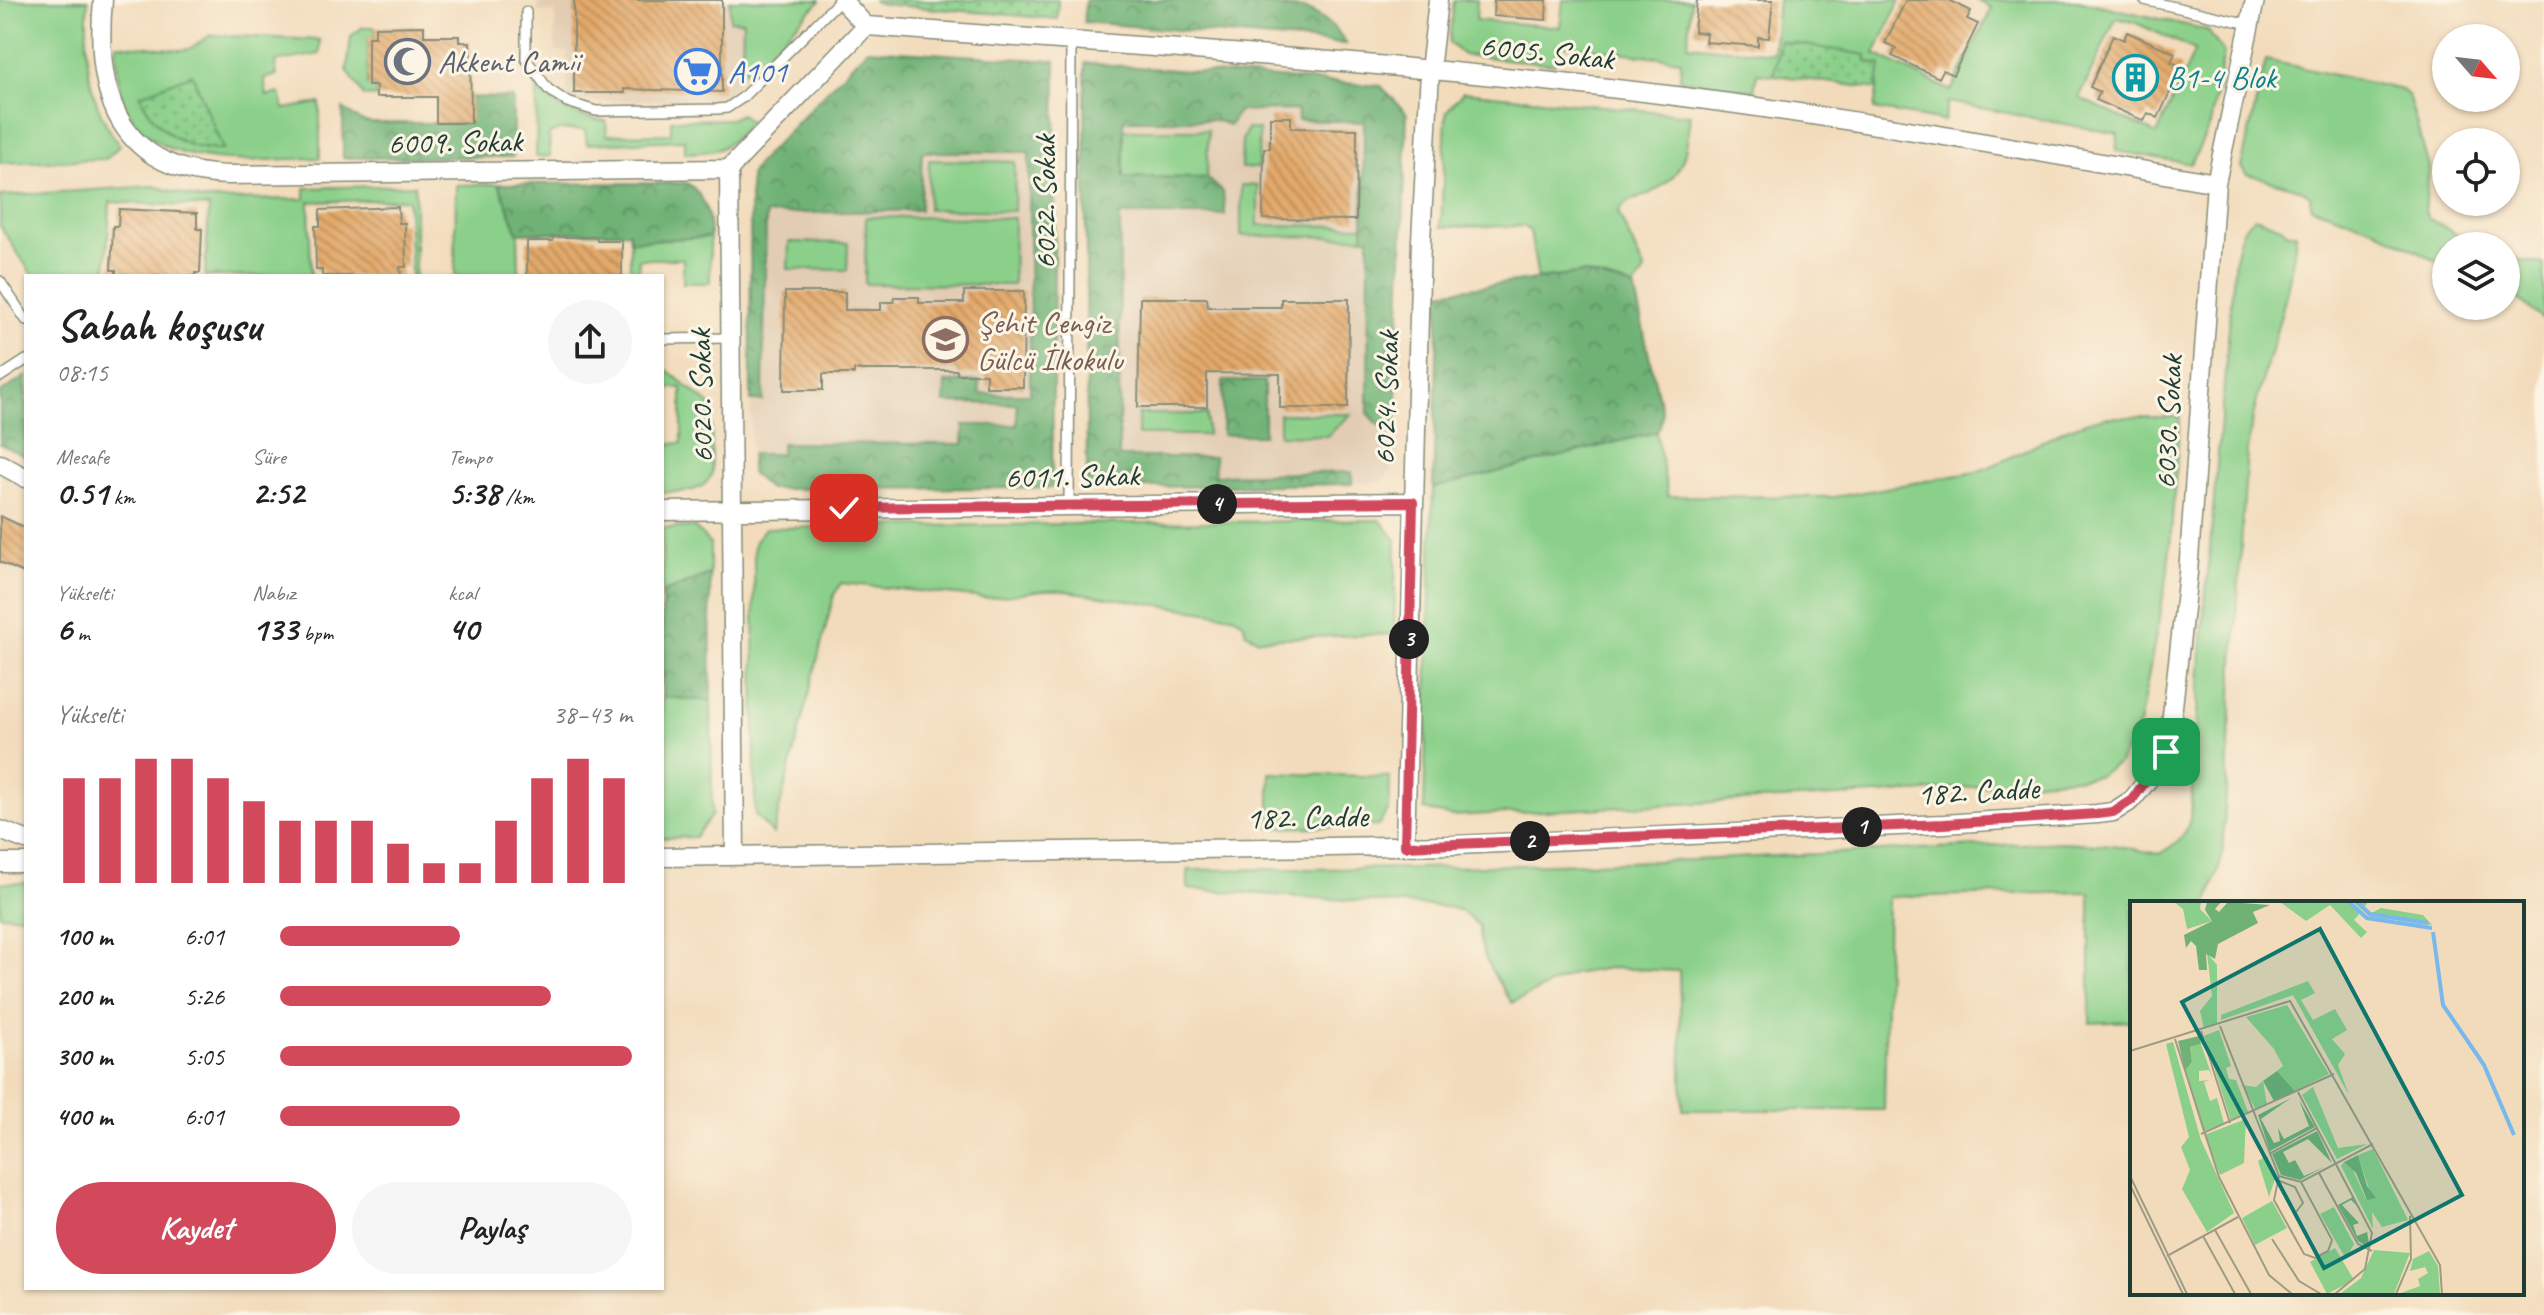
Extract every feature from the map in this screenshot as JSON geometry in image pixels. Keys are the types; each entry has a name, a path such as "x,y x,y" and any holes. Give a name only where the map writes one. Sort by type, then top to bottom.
{"street":[{"name":"6009. Sokak","path":"103,0 104,79 115,114 126,130 147,149 183,169 229,175 729,169"},
{"path":"729,169 866,26 841,0"},
{"name":"6024. Sokak","path":"1405,846 1421,240 1430,71 1438,0"},
{"name":"6030. Sokak","path":"2097,814 2113,812 2132,800 2159,766 2169,742 2191,532 2216,183 2255,0"},
{"name":"6005. Sokak","path":"866,26 1569,84 1777,110 2216,183"},
{"name":"6020. Sokak","path":"729,169 735,856"},
{"path":"0,464 24,477"},
{"name":"6011. Sokak","path":"664,511 1413,502"},
{"name":"182. Cadde","path":"664,857 1405,846 1944,824 2097,814"},
{"path":"0,830 24,839"},
{"path":"0,863 24,863"}],"lane":[{"path":"526,12 526,59 548,89 567,102 586,110 727,108 742,98 841,0"},
{"path":"2144,0 2249,24"},
{"name":"6022. Sokak","path":"1069,506 1071,42"},
{"path":"0,281 24,317"},
{"path":"664,339 730,338"},
{"path":"0,377 24,361"}],"shaded area":[{"path":"538,0 820,1 721,99 567,102 567,52 555,51 555,12 538,12"},
{"path":"867,49 1056,61 1052,488 769,489 751,473 750,175"},
{"path":"1085,63 1381,86 1404,109 1407,114 1395,465 1381,482 1087,488"}],"green space":[{"path":"0,0 88,0 87,57 90,76 100,112 120,145 106,159 0,163"},
{"path":"730,0 820,1 748,73 742,66 743,21 730,20"},
{"path":"872,0 1058,0 1057,19 881,4"},
{"path":"1085,0 1209,0 1304,9 1328,23 1346,44 1084,22"},
{"path":"1454,0 1477,0 1476,20 1560,27 1563,0 1691,0 1688,45 1773,53 1778,0 1900,0 1875,54 1951,91 1992,8 1976,0 2078,0 2207,30 2224,53 2210,125 2191,164 2116,151 2118,134 1948,102 1944,121 1874,109 1881,65 1866,62 1867,56 1780,41 1774,75 1757,73 1754,91 1680,80 1681,60 1557,44 1555,64 1463,55 1449,43","holes":["2116,18 2134,22 2195,50 2157,134 2079,98"]},
{"path":"363,27 375,27 375,37 368,38 368,85 376,86 376,97 364,96 347,70 351,36"},
{"path":"211,35 320,40 320,54 275,62 277,75 264,79 267,96 280,93 284,109 320,103 320,158 211,158 184,153 160,143 140,128 122,98 116,44 182,50"},
{"path":"1780,41 1867,55 1867,62 1881,65 1877,89 1774,75"},
{"path":"867,49 1056,61 1052,488 769,489 751,473 751,454 781,454 781,443 963,444 964,425 1017,425 1017,404 944,403 945,382 979,381 980,394 1030,394 1029,152 922,152 920,210 766,214 763,401 751,401 750,175"},
{"path":"2266,60 2402,90 2408,95 2429,167 2425,212 2429,219 2453,232 2432,232 2432,259 2371,227 2311,207 2310,196 2303,190 2246,174 2241,167"},
{"path":"1085,63 1381,86 1407,114 1396,429 1380,426 1368,413 1369,237 1363,237 1364,122 1298,120 1297,110 1238,111 1230,125 1214,120 1124,120 1124,177 1207,178 1223,192 1225,215 1120,215 1119,457 1214,457 1215,475 1352,472 1352,484 1087,488"},
{"path":"192,74 223,149 196,147 172,136 154,118 140,95"},
{"path":"537,89 568,111 606,121 607,135 671,134 671,120 730,119 741,114 750,123 722,147 708,152 685,153 685,140 587,144 585,130 559,130 549,134 550,156 536,157"},
{"path":"1463,92 1690,115 1687,142 1676,173 1658,189 1629,202 1618,212 1645,272 1634,287 1584,273 1538,279 1530,231 1524,226 1441,227 1446,116"},
{"path":"471,97 513,98 513,157 343,158 343,109 361,121 372,123 470,123"},
{"path":"1247,129 1259,130 1258,168 1241,168 1242,141"},
{"path":"1124,130 1208,130 1207,178 1124,177"},
{"path":"929,160 1015,162 1014,211 928,209"},
{"path":"687,183 698,193 705,206 710,237 630,241 629,232 518,233 499,184"},
{"path":"499,184 518,233 519,274 455,274 456,185"},
{"path":"415,185 415,274 411,274 408,199 309,202 311,274 205,274 209,207 110,202 106,274 32,274 0,226 0,196 154,186 202,200 305,199 305,188"},
{"path":"1241,185 1258,186 1258,225 1363,226 1363,237 1241,236"},
{"path":"866,217 1014,218 1013,285 865,284"},
{"path":"2255,217 2288,233 2296,233 2281,315 2258,395 2247,450 2222,858 2209,901 2130,901 2130,1021 2090,1023 2090,892 1888,897 1884,1110 1683,1110 1679,971 1609,968 1573,974 1512,1003 1485,957 1479,926 1461,911 1447,907 1188,889 1188,870 1416,868 1693,860 2062,842 2113,845 2159,854 2165,851 2182,836 2190,820 2202,638 2235,258 2239,240"},
{"path":"710,237 710,283 683,283 683,259 639,259 638,274 630,274 630,241"},
{"path":"789,242 848,243 847,270 788,269"},
{"path":"2520,260 2544,264 2544,321 2520,300"},
{"path":"1584,273 1634,287 1662,413 1660,427 1656,432 1433,488 1439,292"},
{"path":"664,368 711,406 712,473 709,480 698,488 664,492 664,444 682,443 682,388 664,388"},
{"path":"24,377 24,456 0,444 0,393"},
{"path":"1223,381 1264,381 1264,435 1222,435"},
{"path":"1138,414 1207,414 1207,435 1138,435"},
{"path":"1279,414 1351,414 1327,436 1279,435"},
{"path":"2105,417 2180,417 2168,571 2139,725 2119,763 2097,776 1914,792 1451,816 1424,810 1433,488 1656,432 1668,496 1835,497 1976,472 2071,427"},
{"path":"1380,520 1396,540 1394,634 1257,639 1246,633 1243,622 1233,616 1060,590 984,598 841,583 834,595 773,834 755,815 754,543 765,528"},
{"path":"694,527 710,544 710,574 664,592 664,528"},
{"path":"710,574 711,701 664,697 664,592"},
{"path":"664,697 711,701 712,815 695,837 664,838"},
{"path":"1270,773 1390,777 1389,809 1378,826 1270,828"},
{"path":"0,883 24,883 24,916 0,915"}],"building":[{"path":"574,0 722,0 722,92 624,89 625,93 574,93"},
{"path":"1494,0 1547,0 1546,20 1493,16"},
{"path":"1697,0 1773,0 1769,38 1758,37 1758,46 1705,42 1706,33 1694,32"},
{"path":"1906,0 1949,0 1971,11 1967,19 1978,24 1953,75 1943,70 1939,78 1892,56 1896,48 1885,43"},
{"name":"Akkent Camii","path":"424,26 424,36 459,36 459,42 470,42 471,123 436,123 436,97 376,97 376,86 368,86 368,37 375,37 375,27"},
{"name":"B1-4 Blok","path":"2127,32 2175,53 2171,62 2182,66 2158,118 2148,113 2144,121 2096,100 2100,92 2090,87 2113,35 2124,40"},
{"path":"1270,117 1291,117 1291,128 1357,129 1356,220 1263,219 1264,148 1270,148"},
{"path":"398,207 399,223 405,223 406,267 400,267 401,274 322,274 322,270 316,270 315,226 320,226 320,210"},
{"path":"119,209 197,213 197,229 202,229 200,273 116,274 116,270 111,270 113,226 118,226"},
{"path":"552,237 596,237 597,241 622,241 622,274 527,274 527,241 553,241"},
{"path":"964,291 1024,291 1023,387 986,387 986,374 957,374 957,370 854,370 854,374 823,374 823,390 784,390 785,292 845,292 845,310 881,310 881,302 894,302 894,297 919,297 919,303 964,303"},
{"path":"1140,298 1207,298 1208,307 1281,307 1281,299 1349,299 1348,408 1280,408 1280,374 1207,373 1207,407 1138,407"},
{"path":"0,516 24,527 24,573 0,562"}],"place":[{"name":"Akkent Camii","path":"407,61"},
{"name":"A101","path":"697,71"},
{"name":"B1-4 Blok","path":"2136,77"},
{"name":"Şehit Cengiz Gülcü İlkokulu","path":"946,340"}],"route":[{"path":"844,508 1413,502 1405,846 1944,824 2097,814 2123,808 2132,800 2166,752"}]}
